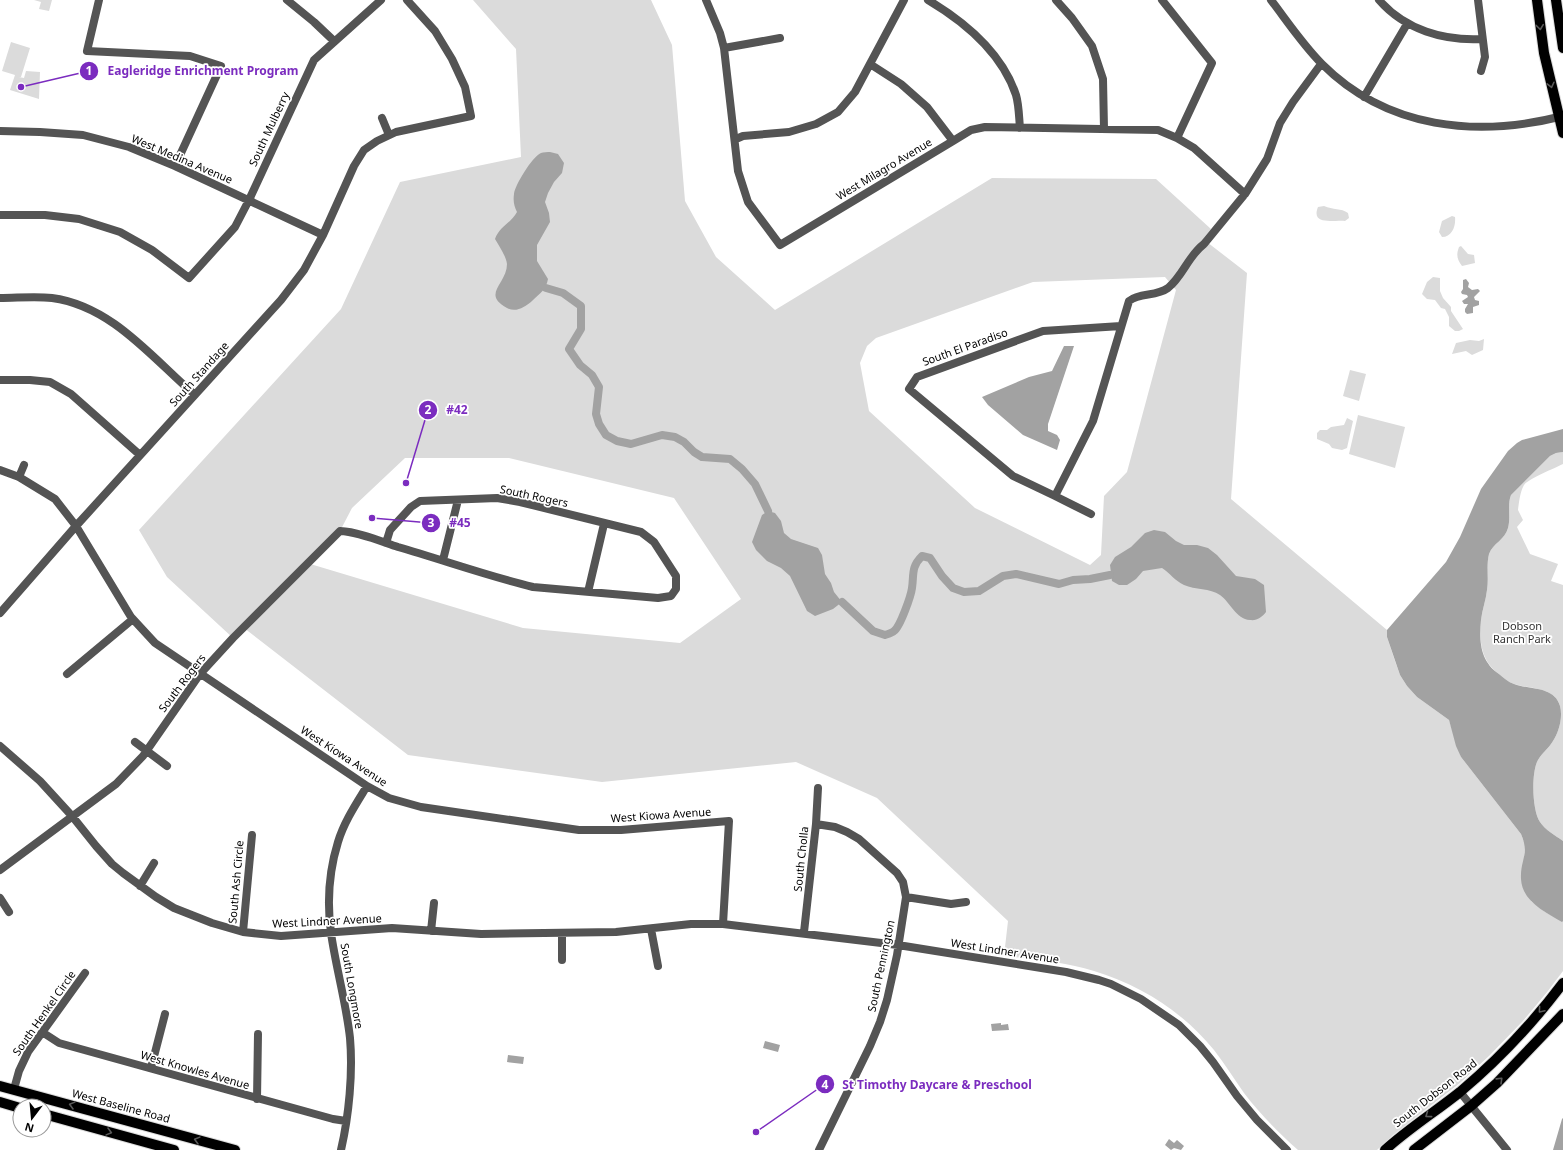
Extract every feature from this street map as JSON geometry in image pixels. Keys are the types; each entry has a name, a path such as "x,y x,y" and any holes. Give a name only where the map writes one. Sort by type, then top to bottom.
{"main road":[{"path":"1537,0 1544,53 1561,117 1563,133"},
{"path":"1556,0 1563,48"},
{"name":"South Dobson Road","path":"1385,1150 1403,1134 1460,1092 1487,1068 1549,1001 1563,983"},
{"path":"1414,1150 1471,1106 1514,1067 1563,1014"},
{"name":"West Baseline Road","path":"0,1086 235,1150"},
{"path":"0,1102 12,1106"},
{"path":"52,1116 174,1150"}],"street":[{"path":"99,0 87,51 190,56 221,66 175,166"},
{"path":"287,0 334,41"},
{"name":"South Mulberry","path":"0,214 45,215 78,219 120,232 152,250 189,278 235,227 314,60 381,0"},
{"name":"South Standage","path":"0,613 76,526 281,300 304,270 323,235 354,166 364,150 377,141 396,132 471,116 465,87 452,58 435,31 407,0"},
{"name":"West Milagro Avenue","path":"706,0 720,33 724,48 736,140 738,171 743,190 748,202 780,245 971,130 985,127 1158,130 1177,138 1194,148 1245,194"},
{"path":"736,140 744,136 789,132 816,124 838,112 855,92 904,0"},
{"path":"928,0 946,11 980,39 1004,67 1016,96 1020,128"},
{"path":"1056,0 1072,18 1092,46 1103,79 1104,129"},
{"path":"1162,0 1212,62 1177,138"},
{"path":"1271,0 1321,64 1343,83 1364,97 1398,114 1428,123 1464,127 1494,127 1561,117"},
{"path":"1379,0 1385,7 1407,24 1435,36 1461,39 1482,39"},
{"path":"1478,0 1485,57 1481,71"},
{"path":"1364,97 1407,24"},
{"path":"724,48 780,38"},
{"path":"870,64 901,84 928,107 953,141"},
{"path":"1055,496 1093,421 1129,301 1139,296 1159,293 1167,288 1181,272 1188,269 1200,254 1204,244 1245,194 1267,159 1280,123 1293,102 1321,64"},
{"path":"382,118 389,135"},
{"name":"West Medina Avenue","path":"0,131 84,135 129,147 175,166 323,235"},
{"path":"0,298 52,298 75,304 101,315 124,331 195,395"},
{"name":"South El Paradiso","path":"1091,514 1013,476 909,389 917,377 1043,330 1121,326"},
{"path":"0,380 50,382 71,394 140,455"},
{"path":"19,477 24,465"},
{"name":"West Kiowa Avenue","path":"0,470 19,477 55,500 76,526 133,619 155,644 367,786 389,798 421,807 579,830 621,830 729,821 723,924"},
{"name":"South Rogers","path":"0,870 116,784 146,751 200,674 340,531 350,532 386,543 533,587 658,598 671,596 676,589 676,576 654,542 641,532 520,502 497,498 420,501 411,507 390,530 386,543"},
{"path":"443,560 458,500"},
{"path":"588,592 604,524"},
{"path":"67,674 133,619"},
{"path":"135,742 167,766"},
{"name":"West Lindner Avenue","path":"1,749 40,781 72,816 112,864 140,886 174,908 212,923 243,932 281,936 392,928 481,934 562,933 616,932 691,924 723,924 804,932 898,945 1066,972 1099,980 1127,992 1163,1013 1179,1025 1213,1062 1236,1096 1257,1120 1287,1150"},
{"name":"South Longmore","path":"341,1150 346,1121 350,1079 350,1039 344,996 331,933 329,903 332,869 338,842 349,815 367,786"},
{"name":"South Cholla","path":"804,932 816,824 818,788"},
{"name":"South Pennington","path":"816,824 835,827 859,839 897,873 903,882 906,897 887,1000 880,1022 870,1046 819,1150"},
{"name":"South Ash Circle","path":"243,932 252,835"},
{"path":"140,886 154,863"},
{"path":"906,897 951,904 966,902"},
{"path":"0,898 9,912"},
{"path":"431,931 434,903"},
{"path":"651,929 658,966"},
{"path":"562,933 562,960"},
{"name":"South Henkel Circle","path":"14,1089 23,1060 85,973"},
{"path":"151,1068 165,1014"},
{"name":"West Knowles Avenue","path":"42,1032 59,1043 257,1099 346,1121"},
{"path":"257,1099 258,1034"},
{"path":"1460,1092 1507,1150"}],"green space":[{"path":"34,0 52,0 49,11 39,9 41,2"},
{"path":"473,0 651,0 672,45 685,201 716,257 775,310 992,178 1156,179 1211,229 1203,239 1247,273 1231,499 1387,630 1387,637 1400,675 1407,686 1417,697 1449,720 1461,757 1521,834 1525,844 1524,860 1531,901 1545,912 1563,921 1563,971 1523,1021 1489,1056 1460,1083 1393,1135 1377,1150 1298,1150 1277,1130 1244,1093 1218,1055 1202,1037 1175,1012 1145,992 1111,977 1083,968 1061,963 1004,956 1008,921 877,798 796,762 602,782 408,755 244,628 233,638 167,577 139,530 341,309 400,182 521,157 516,49","holes":["1165,277 1176,290 1127,472 1104,496 1101,555 1090,565 975,508 869,411 860,363 867,346 876,338 1033,282","405,458 509,458 674,498 741,599 680,643 523,628 307,563 340,531 352,508"]},
{"path":"11,42 30,48 21,77 19,77 24,78 26,71 40,72 39,99 10,90 15,75 2,71"},
{"path":"1324,206 1345,211 1348,213 1349,218 1345,221 1321,220 1317,213 1318,207"},
{"path":"1452,216 1455,217 1453,230 1445,237 1442,237 1439,232 1442,221"},
{"path":"1461,246 1468,254 1474,255 1475,263 1462,266 1457,255 1459,247"},
{"path":"1433,277 1440,278 1440,291 1443,298 1451,307 1451,311 1463,329 1455,331 1449,326 1449,317 1445,309 1441,308 1435,300 1427,299 1422,294 1427,282"},
{"path":"1484,339 1483,350 1472,355 1466,351 1452,354 1456,343 1470,340 1479,341"},
{"path":"1350,370 1366,374 1359,401 1343,396"},
{"path":"1358,415 1405,427 1395,468 1349,454"},
{"path":"1347,418 1353,421 1347,448 1342,450 1332,448 1329,444 1317,439 1317,433 1320,430 1327,430 1331,427 1344,425"},
{"name":"Dobson Ranch Park","path":"1563,452 1563,464 1536,477 1524,485 1518,510 1523,520 1517,527 1530,554 1558,564 1551,581 1563,585 1563,841 1547,830 1537,817 1533,791 1534,773 1538,760 1551,744 1559,729 1561,720 1560,706 1553,695 1541,690 1512,683 1493,669 1488,663 1482,650 1480,628 1488,585 1489,554 1493,547 1502,539 1508,528 1509,503 1511,495 1550,456"}],"shaded area":[{"path":"550,152 558,154 564,163 562,173 554,182 545,202 549,213 550,222 537,245 537,261 548,279 546,286 532,301 520,309 514,310 507,308 496,298 497,288 506,271 507,264 504,254 495,239 499,231 517,212 514,203 514,194 517,184 524,172 537,156 542,153"},
{"path":"1466,279 1469,283 1468,287 1472,290 1478,289 1480,291 1474,297 1475,300 1479,301 1479,305 1473,307 1473,313 1467,314 1465,309 1468,304 1464,304 1462,301 1468,297 1461,292 1463,289 1463,280"},
{"path":"1064,346 1074,346 1048,424 1048,431 1057,435 1060,440 1057,450 1023,435 988,405 982,397 1029,377 1052,371"},
{"path":"1563,429 1563,452 1550,456 1511,495 1509,503 1508,528 1502,539 1493,547 1489,554 1488,586 1480,628 1484,657 1493,669 1512,683 1541,690 1553,695 1560,706 1561,720 1559,729 1551,744 1538,760 1534,773 1533,791 1535,809 1540,822 1547,830 1563,841 1562,922 1542,910 1525,894 1522,887 1521,872 1525,847 1521,834 1461,757 1456,746 1449,720 1417,697 1407,686 1400,675 1387,637 1387,630 1446,562 1460,537 1481,489 1508,451 1522,440"},
{"path":"768,511 775,513 781,521 784,533 791,539 818,548 822,555 825,574 831,583 834,592 842,602 833,609 815,616 807,611 790,576 781,568 767,561 756,550 752,542 762,515"},
{"path":"1154,530 1165,532 1176,541 1184,545 1197,545 1208,548 1217,555 1236,576 1255,579 1264,585 1266,612 1257,619 1245,619 1241,617 1220,595 1212,591 1184,585 1162,568 1143,571 1136,579 1127,585 1119,585 1112,581 1110,565 1115,557 1131,547 1145,533"},
{"path":"1001,1023 1001,1025 1008,1024 1009,1030 992,1031 991,1024"},
{"path":"765,1041 780,1045 778,1052 763,1048"},
{"path":"508,1055 524,1057 523,1064 507,1062"},
{"path":"1563,1118 1563,1150 1553,1150 1562,1119"},
{"path":"1169,1139 1174,1143 1177,1140 1184,1146 1181,1150 1174,1148 1171,1150 1165,1145"}],"waterway":[{"path":"546,288 563,293 581,306 581,329 569,349 580,365 592,375 599,387 596,414 599,424 606,435 617,441 631,444 662,435 675,437 684,442 694,452 702,457 730,459 742,469 755,484 768,511"},
{"path":"842,602 873,631 885,635 892,632 899,624 905,611 912,588 915,567 918,560 922,556 930,558 942,576 953,588 964,592 979,591 1003,576 1016,574 1059,584 1073,580 1090,579 1110,575"}],"place":[{"name":"Eagleridge Enrichment Program","path":"21,87"},
{"name":"#42","path":"406,483"},
{"name":"#45","path":"372,518"},
{"name":"St Timothy Daycare & Preschool","path":"756,1132"}]}
